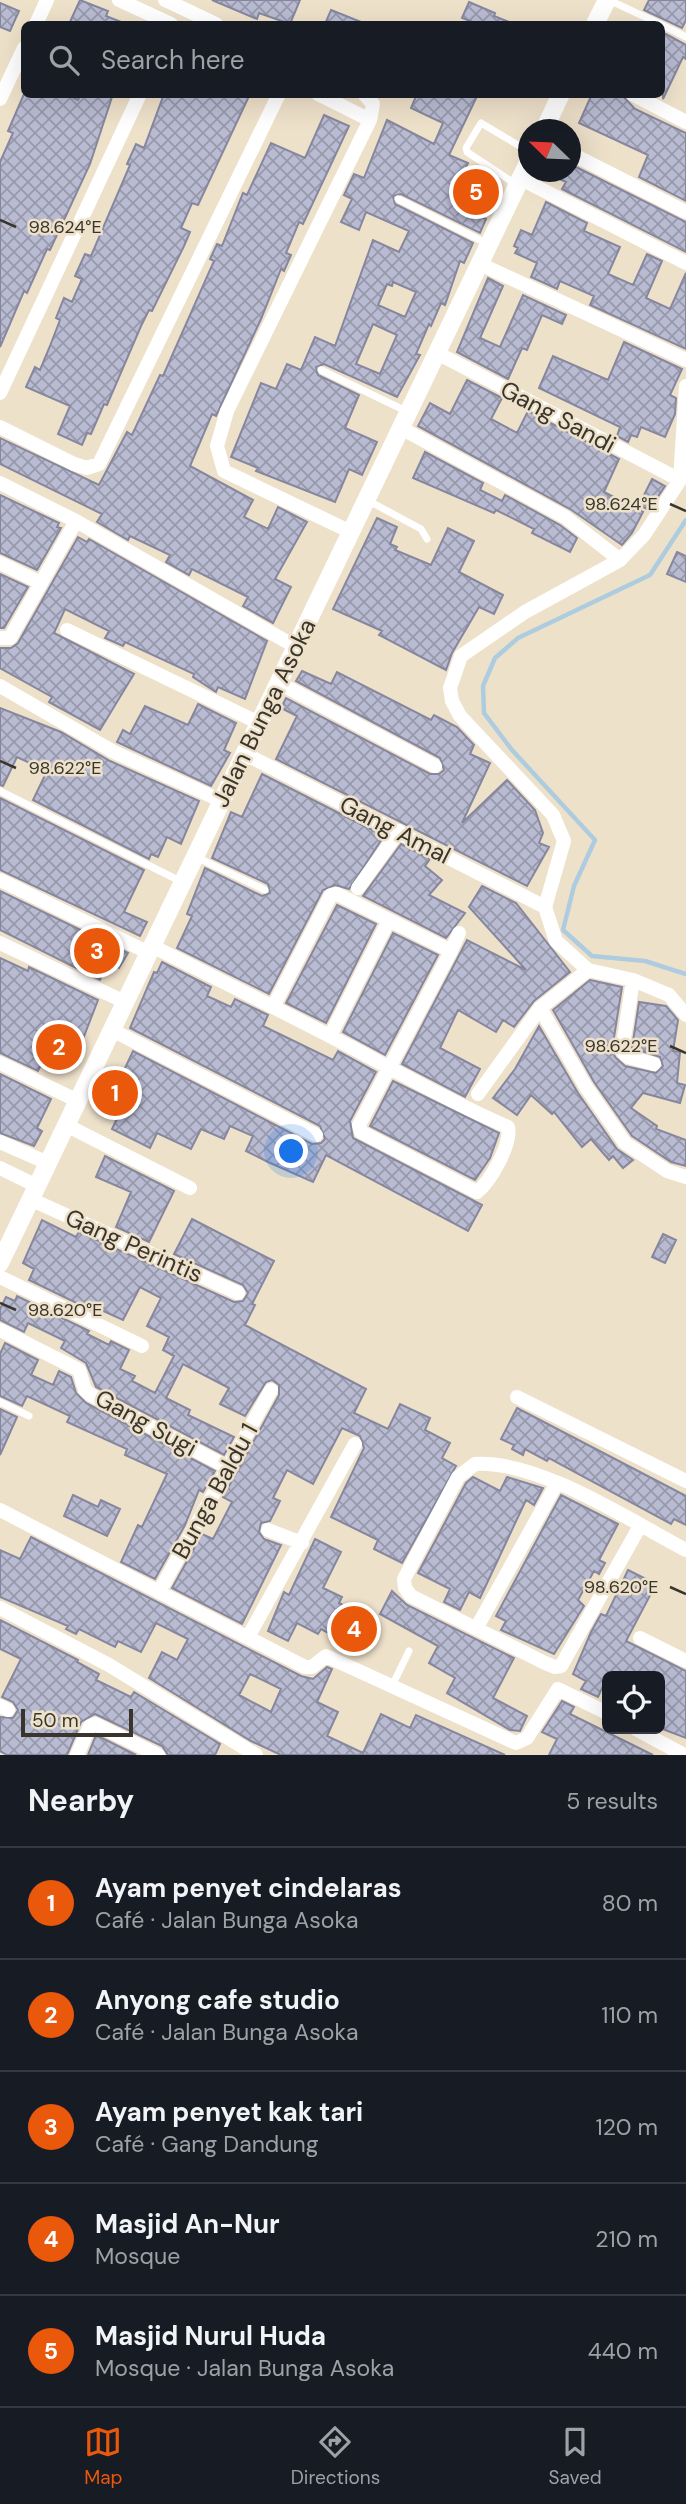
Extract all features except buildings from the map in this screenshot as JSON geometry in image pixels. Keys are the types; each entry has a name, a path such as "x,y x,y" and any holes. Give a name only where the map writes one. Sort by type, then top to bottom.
{"street":[{"path":"37,21 47,0"},
{"path":"119,0 165,21"},
{"path":"165,0 210,21"},
{"path":"596,21 607,0"},
{"path":"173,21 180,7"},
{"path":"0,99 21,54"},
{"path":"0,393 137,98"},
{"path":"0,427 74,464 87,468 99,464 277,98"},
{"path":"326,98 370,120"},
{"path":"351,532 224,471 217,446 227,411 370,120 373,104 368,98"},
{"path":"549,119 559,98"},
{"path":"640,98 686,122"},
{"path":"581,159 686,212"},
{"name":"Jalan Bunga Asoka","path":"0,1264 519,182"},
{"path":"533,182 686,264"},
{"path":"480,264 686,360"},
{"name":"Gang Sandi","path":"437,353 680,481"},
{"path":"685,395 680,481 644,535 620,560 525,612 471,647 461,656 451,678 452,701 460,716 552,815 561,831 564,841 561,858 545,907 556,941 588,970 634,980 676,1000 686,1015"},
{"path":"405,420 565,517 620,560"},
{"path":"0,483 76,522 296,647"},
{"path":"0,638 10,638 76,522"},
{"path":"0,563 41,583"},
{"path":"67,630 259,723"},
{"path":"279,683 435,766"},
{"path":"0,686 114,752 222,801"},
{"name":"Gang Amal","path":"245,754 545,907"},
{"path":"358,888 399,831"},
{"path":"0,880 273,1007 330,1036 390,1068 462,1107 508,1127 509,1136 485,1185 475,1191 361,1132 359,1125 390,1068 451,951 459,933"},
{"path":"273,1007 331,895 337,894 451,951"},
{"path":"330,1036 390,920"},
{"path":"0,943 125,1002"},
{"path":"478,1094 541,1008 588,970"},
{"path":"634,980 622,1051 628,1057 654,1064"},
{"path":"541,1008 586,1087 625,1143 667,1171 686,1177"},
{"path":"112,1030 316,1135"},
{"path":"0,1063 78,1101"},
{"path":"66,1125 190,1188"},
{"path":"0,1142 48,1163"},
{"name":"Gang Perintis","path":"0,1168 34,1193 238,1293"},
{"path":"0,1264 142,1346"},
{"name":"Gang Sugi","path":"0,1330 79,1370 86,1390 91,1395 229,1468"},
{"name":"Bunga Baldu 1","path":"159,1592 271,1390"},
{"path":"517,1397 686,1481"},
{"path":"248,1637 355,1444"},
{"path":"640,1526 561,1666 545,1663 411,1596 405,1588 404,1579 458,1477 475,1464 493,1463 557,1483 640,1526 686,1550"},
{"path":"477,1627 557,1483"},
{"path":"1,1512 305,1667 312,1667 326,1656 516,1743 527,1738 558,1689 602,1711"},
{"path":"268,1530 302,1543"},
{"path":"0,1608 109,1665 253,1754"},
{"path":"640,1638 686,1661"},
{"path":"76,1755 90,1726 95,1724 158,1755"},
{"path":"645,1734 684,1755"}],"lane":[{"path":"607,0 652,21"},
{"path":"665,27 686,37"},
{"path":"518,145 481,123 466,148 467,152 518,174"},
{"path":"398,199 489,245"},
{"path":"321,370 405,420"},
{"path":"367,499 421,529 427,539"},
{"path":"0,791 183,883"},
{"path":"195,857 265,890"},
{"path":"0,1402 29,1416"},
{"path":"392,1687 409,1651"}],"waterway":[{"path":"686,520 650,575 518,638 495,658 483,686 484,713 512,750 595,840 574,886 563,930 592,956 645,961 686,974"}],"place":[{"name":"Masjid Nurul Huda","path":"476,192"},
{"name":"Ayam penyet kak tari","path":"97,951"},
{"name":"Anyong cafe studio","path":"59,1047"},
{"name":"Ayam penyet cindelaras","path":"115,1093"},
{"name":"Masjid An-Nur","path":"354,1629"}]}
